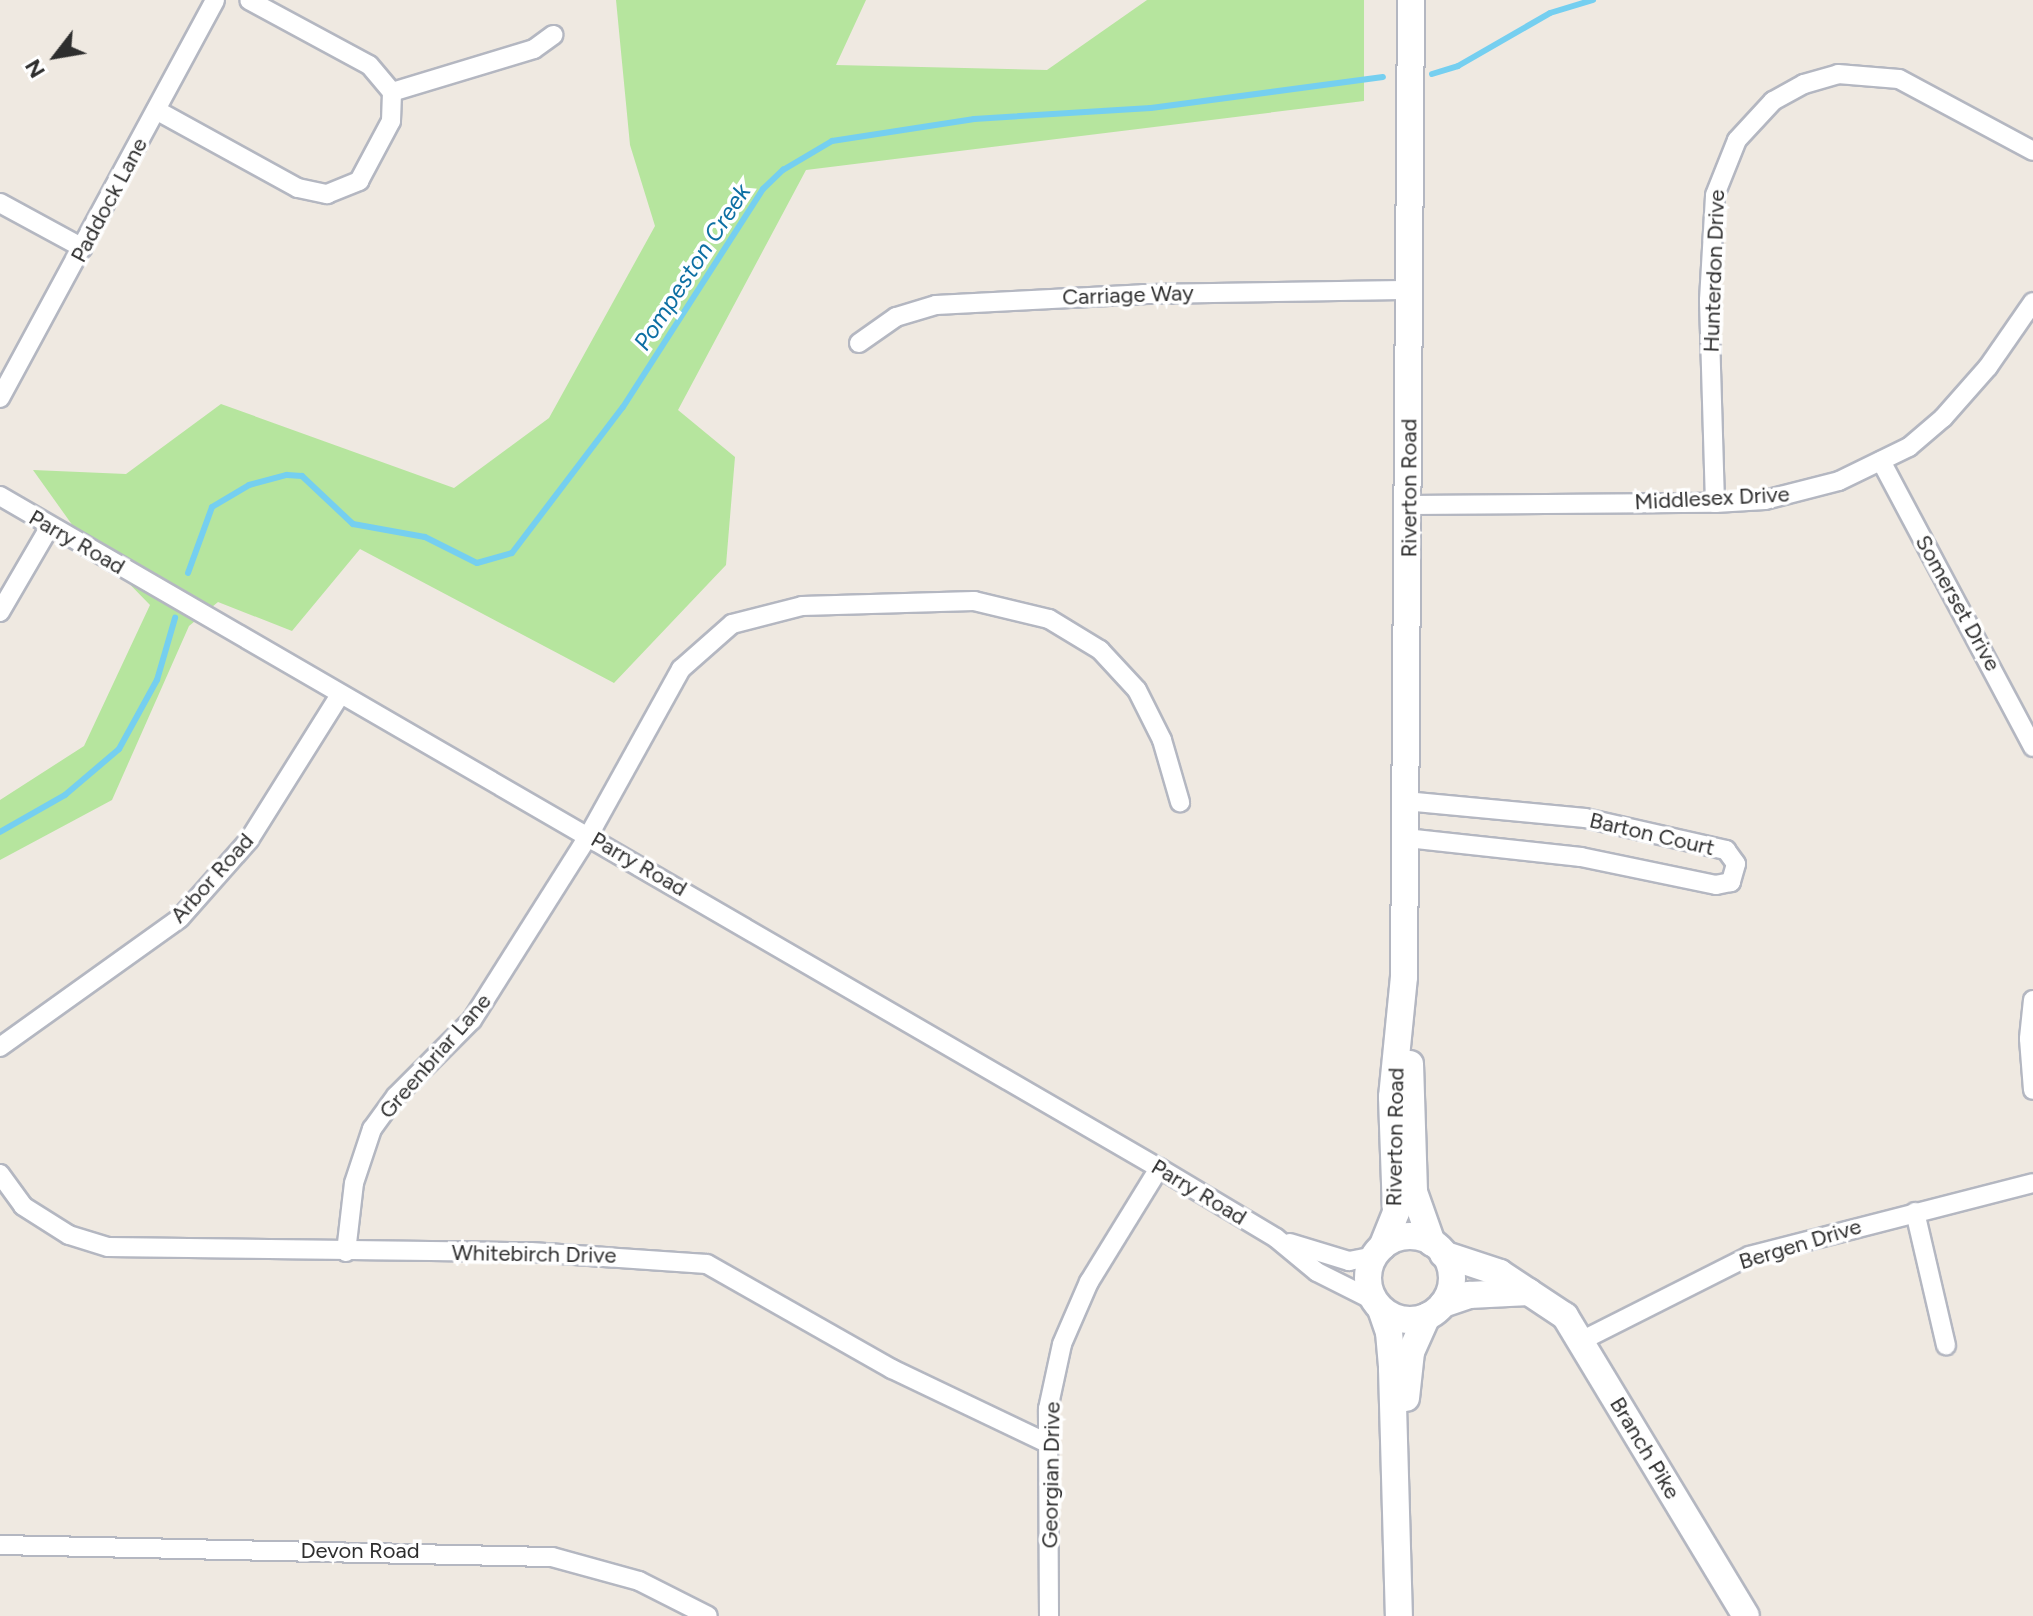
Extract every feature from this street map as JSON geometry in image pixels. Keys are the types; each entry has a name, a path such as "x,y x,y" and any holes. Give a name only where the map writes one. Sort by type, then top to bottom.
{"main road":[{"name":"Riverton Road","path":"1411,0 1410,505 1404,977 1414,1192 1437,1248"},
{"name":"Riverton Road","path":"1378,1252 1396,1212 1392,1097 1404,977"},
{"path":"1398,1501 1411,1352 1452,1281 1437,1248 1407,1237 1378,1252 1368,1274 1389,1332 1398,1501 1399,1616"},
{"name":"Branch Pike","path":"1437,1248 1500,1273 1565,1316 1746,1616"},
{"path":"1378,1305 1405,1320 1469,1295 1532,1292"}],"street":[{"name":"Paddock Lane","path":"0,398 215,0"},
{"path":"156,110 298,188 327,194 359,181 391,121 392,92 369,65 249,0"},
{"path":"392,92 534,49 553,35"},
{"name":"Hunterdon Drive","path":"1715,503 1709,300 1714,210 1718,179 1737,140 1773,101 1804,84 1838,74 1899,79 2033,151"},
{"path":"0,203 83,248"},
{"name":"Carriage Way","path":"859,343 896,317 936,305 1143,294 1409,290"},
{"name":"Middlesex Drive","path":"1410,505 1715,503 1804,493 1909,447 1943,418 1988,367 2033,302"},
{"name":"Somerset Drive","path":"1881,461 2033,747"},
{"name":"Parry Road","path":"0,496 1159,1168 1276,1238 1317,1272 1378,1305"},
{"path":"0,612 50,526"},
{"name":"Greenbriar Lane","path":"346,1252 354,1183 372,1129 396,1096 472,1020 589,835 695,652 732,624 802,606 998,603 1075,631 1121,669 1137,690 1162,740 1180,802"},
{"name":"Arbor Road","path":"0,1047 180,918 249,840 340,695"},
{"name":"Barton Court","path":"1405,801 1585,818 1726,850 1736,864 1731,882 1716,885 1581,857 1405,838"},
{"path":"2033,1000 2029,1039 2033,1090"},
{"name":"Georgian Drive","path":"1049,1616 1048,1409 1062,1344 1089,1282 1159,1168"},
{"name":"Whitebirch Drive","path":"0,1174 23,1206 69,1235 108,1247 531,1252 707,1264 892,1369 1049,1444"},
{"name":"Bergen Drive","path":"1581,1341 1749,1256 2033,1183"},
{"path":"1915,1212 1946,1345"},
{"name":"Parry Road","path":"1276,1238 1342,1260 1378,1252"},
{"name":"Devon Road","path":"0,1545 552,1557 639,1581 708,1616"}],"green space":[{"path":"616,0 866,0 836,65 1047,70 1147,0 1364,0 1364,101 806,170 678,410 735,457 726,565 614,683 360,549 292,631 218,602 189,626 112,800 0,860 0,800 84,746 150,605 73,526 33,470 126,474 221,404 454,488 549,418 655,226 630,145"}],"waterway":[{"name":"Pompeston Creek","path":"1432,74 1458,66 1550,13 1593,0"},
{"name":"Pompeston Creek","path":"188,573 212,507 249,485 287,475 302,476 353,524 425,537 477,563 512,553 623,407 763,189 783,170 832,141 974,119 1151,108 1383,77"},
{"name":"Pompeston Creek","path":"0,832 65,795 119,749 157,680 175,618"}]}
